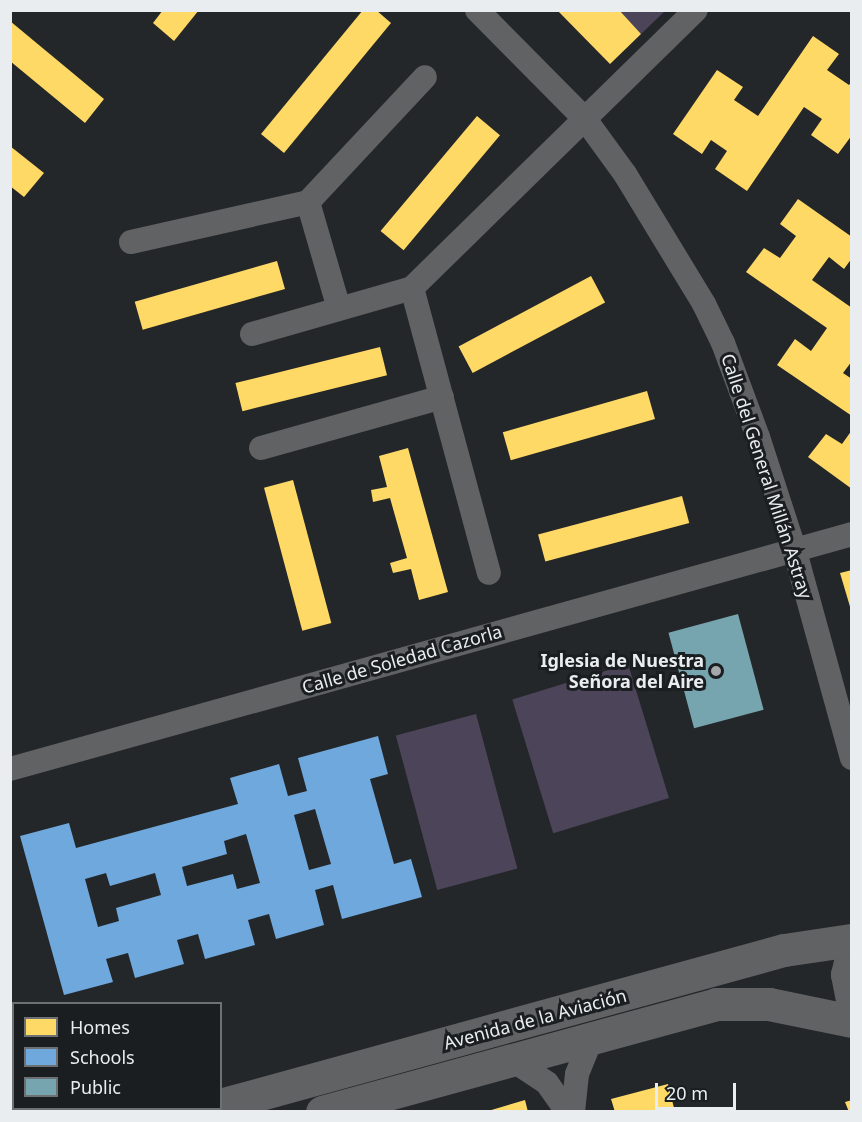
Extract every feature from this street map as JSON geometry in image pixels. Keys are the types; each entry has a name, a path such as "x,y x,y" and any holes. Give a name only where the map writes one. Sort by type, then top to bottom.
{"main road":[{"name":"Avenida de la Aviación","path":"222,1104 784,950 852,940"},
{"path":"852,953 847,974 852,999"},
{"name":"Avenida de la Aviación","path":"322,1112 716,1004 746,1002 852,1021"}],"street":[{"name":"Calle del General Millán Astray","path":"477,10 585,119 679,258 723,343 794,548 852,758"},
{"path":"252,334 412,288 696,10"},
{"path":"131,242 308,202 425,77"},
{"path":"308,202 339,309"},
{"path":"412,288 489,573"},
{"path":"261,448 442,397"},
{"name":"Calle de Soledad Cazorla","path":"10,769 794,548 852,534"},
{"path":"573,1112 578,1074 592,1037"},
{"path":"511,1059 547,1083 567,1112"}],"shaded area":[{"path":"619,11 665,11 641,34"},
{"path":"628,664 669,798 553,833 512,699"},
{"path":"476,714 517,869 437,890 396,735"}],"building: Homes":[{"path":"163,10 199,10 174,41 153,23"},
{"path":"363,10 376,10 391,23 284,153 261,134"},
{"path":"557,10 619,10 641,34 610,64"},
{"path":"10,21 104,99 85,123 10,61"},
{"path":"813,36 839,54 827,70 849,85 852,81 852,135 838,154 811,135 822,119 804,107 747,191 715,169 727,151 711,140 702,154 673,134 717,70 743,87 734,100 758,116"},
{"path":"477,116 500,135 404,250 381,231"},
{"path":"10,146 44,173 24,197 10,186"},
{"path":"798,199 852,237 852,258 844,269 829,257 812,280 852,308 852,361 843,373 852,379 852,416 777,365 795,339 811,351 827,328 746,272 764,248 780,258 796,236 780,224"},
{"path":"277,261 285,289 143,330 135,302"},
{"path":"591,276 605,302 473,373 459,346"},
{"path":"380,347 387,375 242,411 235,383"},
{"path":"647,391 655,419 511,460 503,432"},
{"path":"852,430 852,489 808,457 826,434 842,444"},
{"path":"408,448 448,592 419,600 411,569 393,573 390,563 407,558 390,498 373,502 371,490 387,487 379,456"},
{"path":"293,480 331,623 302,631 264,488"},
{"path":"682,496 689,523 545,562 538,535"},
{"path":"852,570 852,610 851,610 840,573"},
{"path":"668,1084 675,1112 615,1112 611,1099"},
{"path":"525,1100 528,1112 488,1112 488,1111"},
{"path":"852,1100 852,1112 849,1112 845,1102"}],"building: Schools":[{"path":"378,736 388,774 370,779 394,864 411,859 422,897 342,919 333,885 315,890 324,925 276,939 269,914 248,920 255,945 205,959 198,934 177,940 184,964 135,978 128,953 106,959 113,982 64,995 20,836 69,823 76,848 238,804 230,778 279,764 288,796 307,791 298,758","holes":["315,809 331,864 309,870 294,815","246,834 260,883 237,889 233,874 187,886 182,867 227,854 224,841","106,873 110,886 155,873 161,895 116,908 119,921 98,927 85,879"]}],"building: Public":[{"name":"Iglesia de Nuestra Señora del Aire","path":"738,614 764,710 694,728 668,633"}],"place":[{"name":"Iglesia de Nuestra Señora del Aire","path":"716,671"}]}
